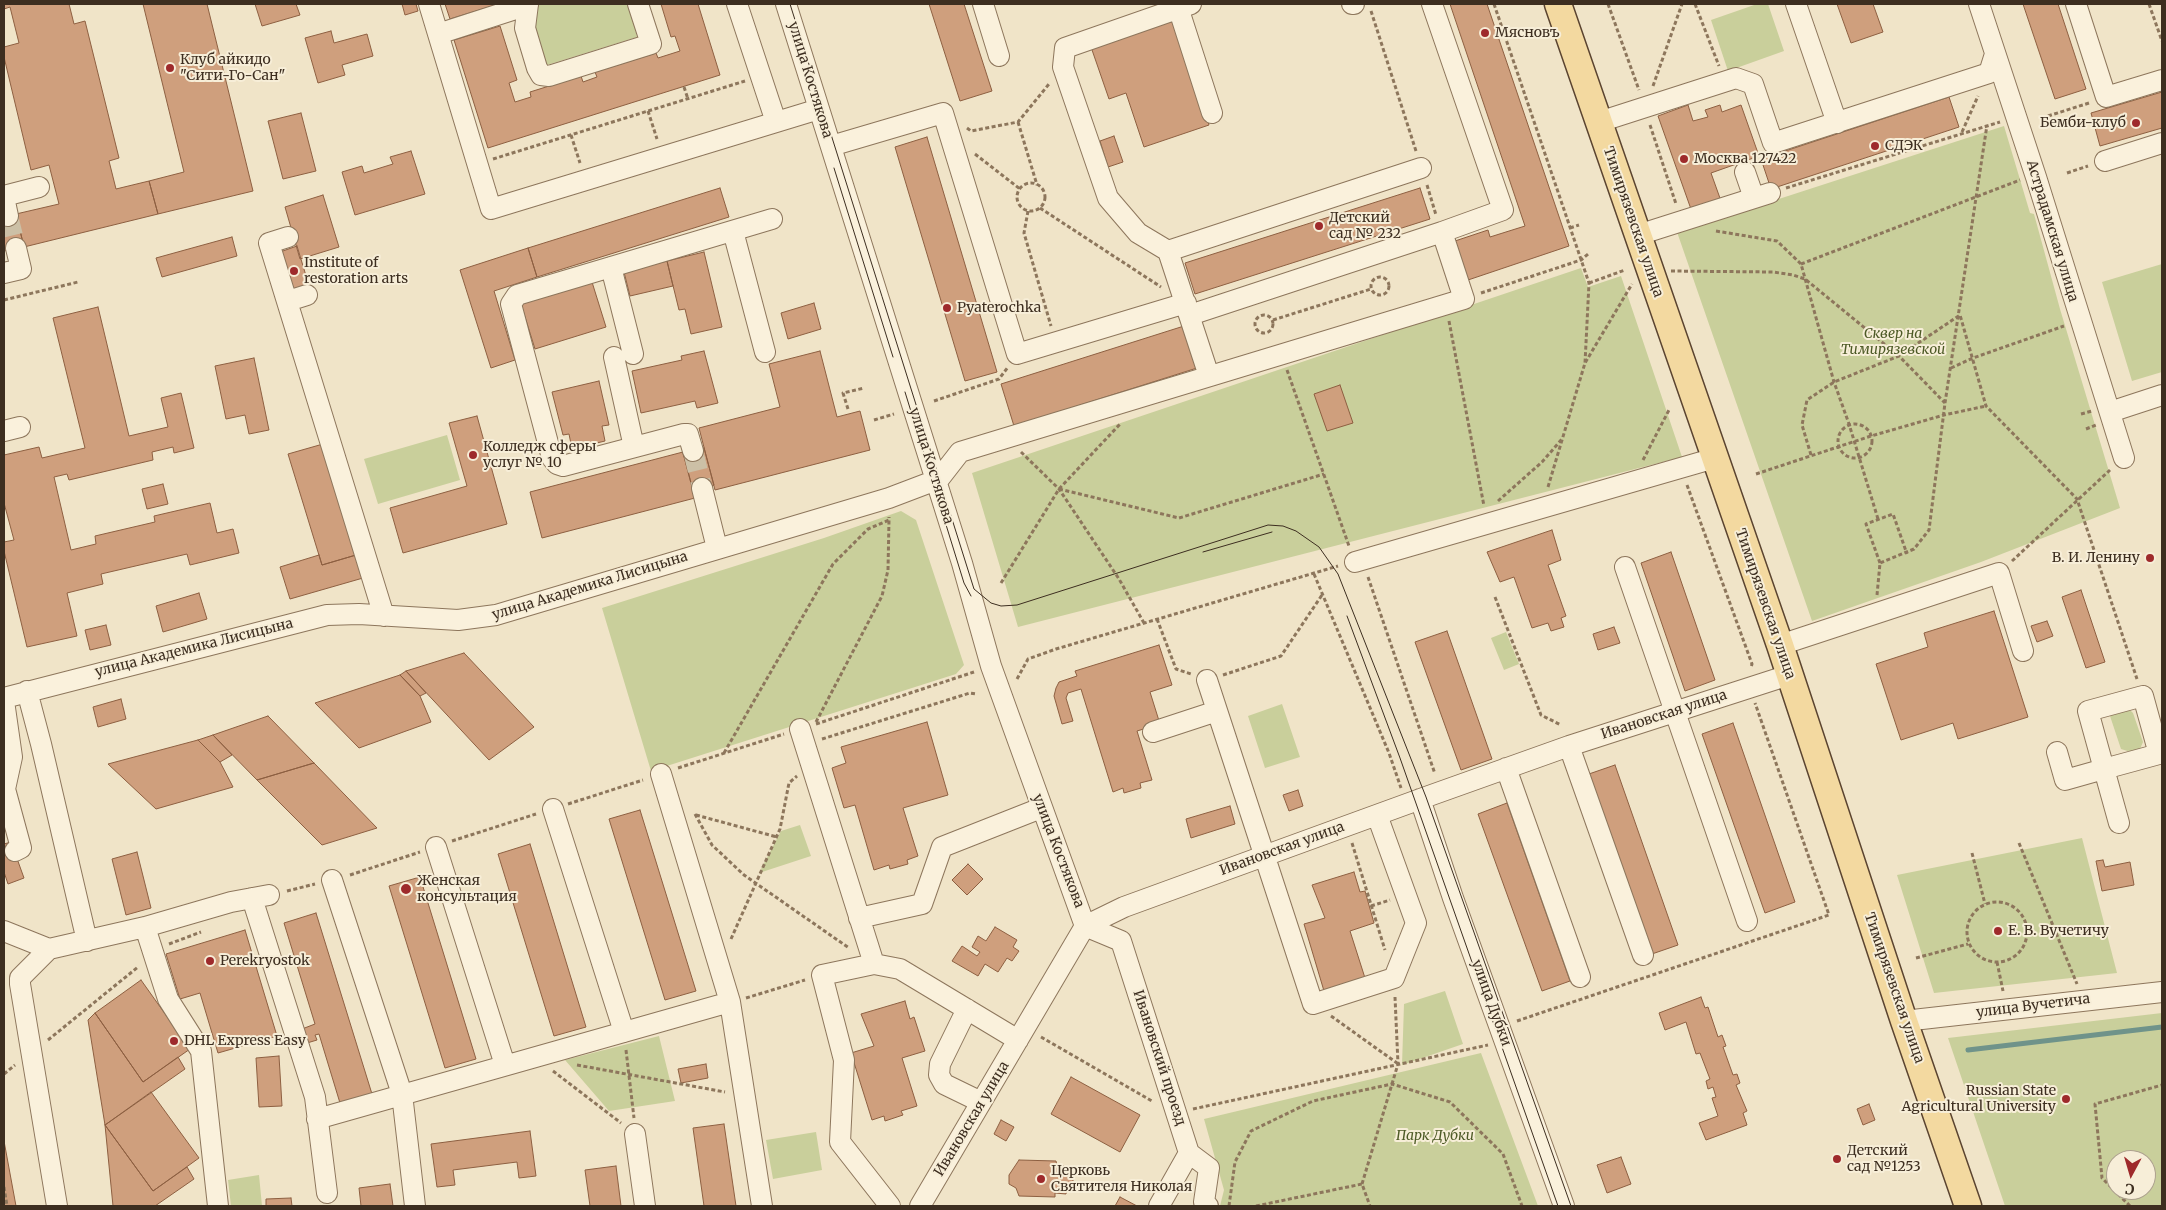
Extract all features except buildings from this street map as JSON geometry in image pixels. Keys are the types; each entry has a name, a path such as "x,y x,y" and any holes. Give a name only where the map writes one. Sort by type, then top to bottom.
{"main road":[{"name":"Тимирязевская улица","path":"1558,4 1790,675 1904,1020 1968,1206"}],"street":[{"path":"429,4 490,209 819,109"},
{"path":"438,34 528,4 525,28 537,68 541,75 549,76 651,44 638,4"},
{"path":"737,4 776,122"},
{"name":"улица Костякова","path":"786,4 935,480 991,666 1085,926"},
{"path":"983,4 999,56"},
{"path":"830,146 943,114 1016,354 1188,309 1442,232 1503,210 1432,4"},
{"path":"1796,4 1837,123"},
{"name":"Астрадамская улица","path":"1978,4 1992,64 2036,176 2124,458"},
{"path":"2076,4 2106,97 2162,80"},
{"path":"1209,376 1168,251 1138,233 1108,198 1063,67 1065,48 1182,5 1212,113"},
{"path":"1598,122 1736,78 1753,84 1773,143 1837,123 1992,64"},
{"path":"2105,161 2162,143"},
{"path":"1168,251 1421,168"},
{"path":"1638,235 1762,196 1746,172"},
{"path":"5,203 39,187"},
{"path":"693,451 688,434 563,466 557,464 552,458 511,304 517,295 772,219"},
{"path":"733,231 765,352"},
{"path":"935,480 939,480 960,452 1455,302 1442,232"},
{"path":"288,237 270,243 384,616"},
{"path":"4,273 21,269 16,248"},
{"path":"611,267 624,355 634,448"},
{"path":"288,302 307,295"},
{"path":"2110,412 2162,395"},
{"path":"1358,560 1715,458"},
{"name":"улица Академика Лисицына","path":"4,699 26,691 313,618 342,614 458,620 496,616 717,548 889,498 935,480"},
{"path":"702,488 717,548"},
{"path":"1625,567 1747,921"},
{"path":"1780,646 1998,573 2023,650"},
{"name":"Ивановская улица","path":"920,1206 982,1102 1027,1037 1085,926 1124,907 1378,815 1411,795 1506,768 1790,675"},
{"path":"1207,680 1313,1004 1394,978 1416,923 1378,815"},
{"path":"26,691 41,744 87,941"},
{"path":"2057,752 2065,780 2104,769 2159,754 2143,696 2088,711 2104,769 2119,823"},
{"path":"4,699 12,757 5,789 21,848 15,851"},
{"path":"1153,732 1217,710"},
{"path":"806,733 811,764 859,918 868,966"},
{"path":"1569,746 1643,955"},
{"path":"1506,768 1580,977"},
{"path":"661,774 730,1002 762,1206"},
{"name":"улица Дубки","path":"1411,795 1503,1035 1564,1206"},
{"path":"859,918 922,904 942,847 1041,808"},
{"path":"553,809 624,1032"},
{"path":"436,847 505,1065"},
{"path":"332,880 402,1094 415,1206"},
{"path":"57,1206 20,978 49,949 145,927 260,897 315,1097 327,1192"},
{"name":"Ивановский проезд","path":"1085,926 1121,941 1168,1109 1189,1152"},
{"path":"145,927 168,999 201,1051 218,1206"},
{"path":"4,931 49,949"},
{"path":"890,1206 840,1142 844,1060 822,975 868,966 900,969 967,1009 1027,1037"},
{"name":"улица Вучетича","path":"1904,1020 2162,992"},
{"path":"317,1118 730,1002"},
{"path":"967,1009 940,1064 939,1075 944,1084 982,1102"},
{"path":"635,1134 645,1206"},
{"path":"1159,1206 1189,1152 1208,1168 1204,1202 1208,1206"}],"path":[{"path":"1368,4 1442,232"},
{"path":"1494,4 1589,283 1585,363"},
{"path":"1608,4 1645,107 1677,208 1674,224"},
{"path":"1645,107 1682,4"},
{"path":"1694,4 1725,82"},
{"path":"2149,4 2162,41"},
{"path":"1962,132 1992,64"},
{"path":"943,114 972,130 1018,122 1063,67"},
{"path":"477,164 760,77"},
{"path":"684,87 688,99"},
{"path":"2048,116 2106,97"},
{"path":"648,111 662,156"},
{"path":"1762,196 2005,120"},
{"path":"1018,122 1037,185 1044,192 1045,198 1040,208"},
{"path":"1880,562 1907,554 1926,537 1929,530 1945,403 1960,315 1987,125"},
{"path":"571,135 585,180"},
{"path":"951,136 1020,189"},
{"path":"1801,264 2024,178"},
{"path":"1028,211 1018,203 1017,197 1020,189 1028,184 1037,185"},
{"path":"1028,211 1040,208 1188,309"},
{"path":"1028,211 1024,233 1056,342"},
{"path":"1570,228 1579,225"},
{"path":"1712,230 1776,241 1801,264 1834,382 1878,519"},
{"path":"1487,524 1455,302 1581,260 1588,254"},
{"path":"1589,283 1625,270"},
{"path":"1670,271 1773,272 1805,279 1899,356 1945,403"},
{"path":"1376,276 1386,278 1389,282 1389,287 1383,294 1378,295 1370,289 1372,280 1376,276"},
{"path":"4,300 78,282"},
{"path":"1542,508 1585,363 1630,285"},
{"path":"1273,320 1370,289"},
{"path":"1266,314 1273,320 1274,326 1268,333 1258,331 1255,327 1255,322 1261,315 1266,314"},
{"path":"1811,455 1802,425 1807,400 1834,382 1899,356 1960,315"},
{"path":"1960,315 1986,406 2077,499 2143,696"},
{"path":"1951,368 1973,358 2072,324"},
{"path":"934,401 999,379 1016,354"},
{"path":"1282,354 1436,778"},
{"path":"848,409 843,393 864,388"},
{"path":"1001,583 1059,490 1147,396"},
{"path":"1756,474 1838,445 1944,415 1986,406"},
{"path":"1631,482 1670,410"},
{"path":"874,420 894,414"},
{"path":"1849,424 1860,425 1871,436 1870,448 1859,457 1847,456 1838,445 1838,435 1849,424"},
{"path":"1007,438 1059,490 1119,579 1144,623"},
{"path":"1487,524 1495,505 1506,492 1542,462 1562,439"},
{"path":"1998,573 2124,458"},
{"path":"1681,468 1752,664 1749,673"},
{"path":"1059,490 1179,518 1324,474"},
{"path":"806,733 882,596 888,570 889,514"},
{"path":"1875,613 1880,562 1866,524 1893,514 1907,554"},
{"path":"724,754 832,564 868,529 889,520"},
{"path":"1017,679 1028,659 1334,567"},
{"path":"1314,574 1389,753 1411,795"},
{"path":"1157,619 1176,669 1207,680 1282,656 1322,595"},
{"path":"1495,597 1540,715 1561,725"},
{"path":"806,733 991,666"},
{"path":"260,897 332,880 724,754 970,693 977,694"},
{"path":"1027,1037 1168,1109 1398,1064 1503,1035 1829,915 1754,701"},
{"path":"719,964 777,837 789,783 811,764"},
{"path":"673,815 695,814 777,837"},
{"path":"695,814 712,846 756,884 850,948 868,966"},
{"path":"1349,836 1394,978 1398,1064 1362,1184 1370,1206"},
{"path":"2019,844 2076,984"},
{"path":"1972,853 1985,904"},
{"path":"1996,901 2008,903 2018,910 2025,920 2028,931 2025,943 2019,953 2009,960 1997,962 1985,960 1975,954 1968,944 1966,932 1968,920 1975,910 1985,904 1996,901"},
{"path":"4,1074 164,946 210,928"},
{"path":"1916,958 1968,944"},
{"path":"1997,962 2003,992"},
{"path":"730,1002 822,975"},
{"path":"1313,1004 1398,1064"},
{"path":"624,1032 635,1134"},
{"path":"534,1057 635,1134"},
{"path":"573,1064 745,1096"},
{"path":"1229,1206 1234,1162 1251,1131 1313,1101 1392,1084 1450,1102 1503,1154 1522,1206"},
{"path":"2130,1206 2102,1178 2095,1104 2162,1085"},
{"path":"1256,1206 1362,1184"},
{"path":"4,1187 8,1206"}],"green space":[{"path":"537,4 629,4 637,37 547,65 535,27"},
{"path":"1757,4 1768,4 1784,51 1728,71 1711,20"},
{"name":"Сквер на Тимирязевской","path":"2004,126 2030,213 2034,214 2060,309 2120,508 1981,562 1812,621 1677,232"},
{"path":"2162,264 2162,372 2132,381 2102,282"},
{"path":"1581,268 1588,287 1621,276 1682,457 1018,627 972,473"},
{"path":"447,435 460,480 378,504 364,459"},
{"path":"901,511 916,520 964,665 956,674 651,771 602,608 824,538"},
{"path":"1506,632 1519,664 1504,670 1491,638"},
{"path":"1282,704 1300,757 1265,768 1248,716"},
{"path":"2115,709 2129,709 2133,713 2143,742 2140,749 2134,753 2121,749 2110,716"},
{"path":"800,825 811,856 759,873 781,831"},
{"path":"2082,838 2117,973 1934,993 1897,875"},
{"path":"1445,991 1463,1044 1402,1065 1404,1004"},
{"name":"Russian State Agricultural University","path":"2162,1013 2162,1206 2005,1206 1948,1038"},
{"path":"659,1036 675,1101 609,1111 565,1060"},
{"name":"Парк Дубки","path":"1481,1053 1538,1206 1220,1206 1224,1190 1204,1119"},
{"path":"816,1132 822,1170 773,1179 766,1140"},
{"path":"259,1175 262,1206 231,1206 228,1180"}],"waterway":[{"path":"1968,1050 2162,1027"}],"tunnel":[{"path":"8,216 16,248"},
{"path":"693,451 702,488"}],"tram line":[{"path":"790,4 974,589 991,603 1001,606 1017,605 1268,525 1283,526 1296,531 1319,547 1338,574 1426,797 1571,1206"},
{"path":"834,168 893,357"},
{"path":"905,392 964,583 971,596"},
{"path":"1203,552 1272,532"},
{"path":"1347,616 1400,758 1558,1206"}],"place":[{"name":"Мясновъ","path":"1485,33"},
{"name":"Клуб айкидо \"Сити-Го-Сан\"","path":"170,68"},
{"name":"Бемби-клуб","path":"2136,123"},
{"name":"СДЭК","path":"1875,146"},
{"name":"Москва 127422","path":"1684,159"},
{"name":"Детский сад № 232","path":"1319,226"},
{"name":"Institute of restoration arts","path":"294,271"},
{"name":"Pyaterochka","path":"947,308"},
{"name":"Колледж сферы услуг № 10","path":"473,455"},
{"name":"В. И. Ленину","path":"2150,558"},
{"name":"Женская консультация","path":"406,889"},
{"name":"Е. В. Вучетичу","path":"1998,931"},
{"name":"Perekryostok","path":"210,961"},
{"name":"DHL Express Easy","path":"174,1041"},
{"name":"Russian State Agricultural University","path":"2066,1099"},
{"name":"Детский сад №1253","path":"1837,1159"},
{"name":"Церковь Святителя Николая","path":"1041,1179"}]}
